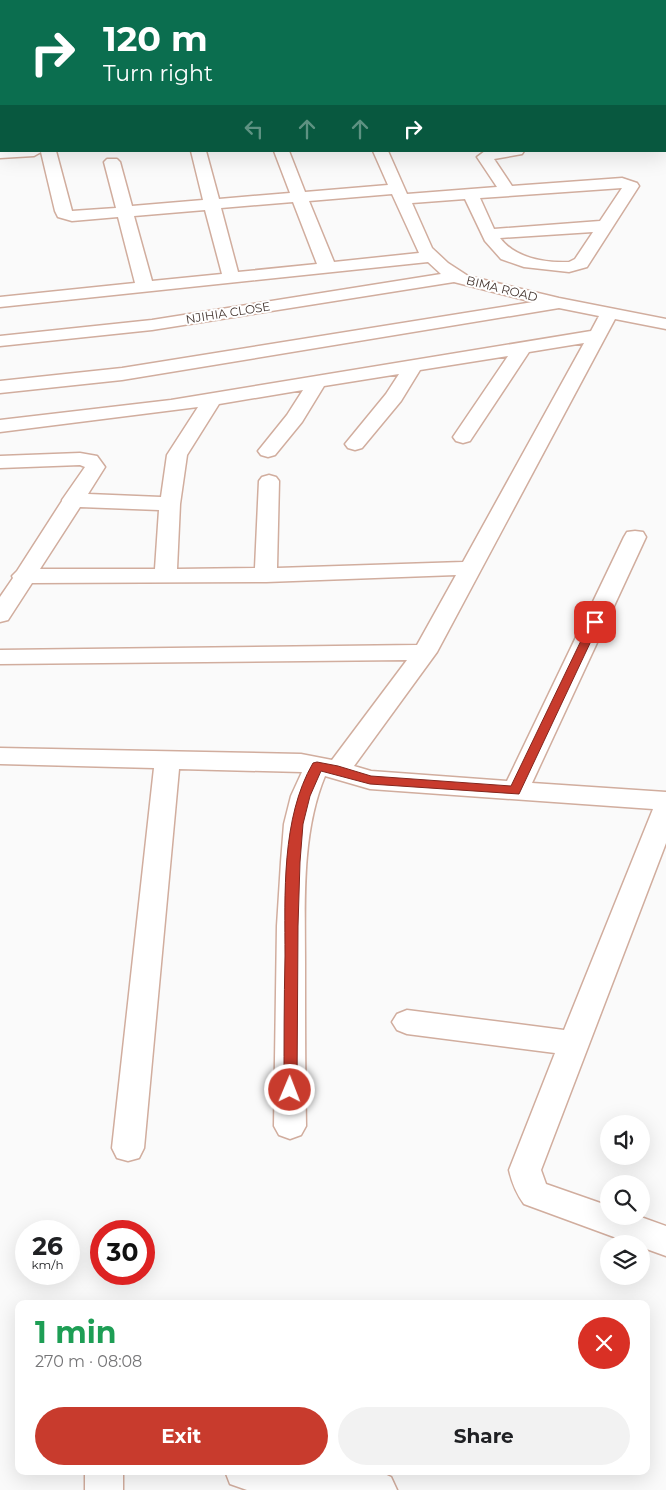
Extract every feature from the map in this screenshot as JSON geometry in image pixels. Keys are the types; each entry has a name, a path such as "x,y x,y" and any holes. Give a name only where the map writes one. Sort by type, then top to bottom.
{"street":[{"path":"0,154 23,152"},
{"path":"48,152 64,214 72,216 297,197 399,194 471,195 627,184 631,186 581,263 566,268 517,260 507,255 500,249 490,234 471,195"},
{"path":"198,152 231,277"},
{"path":"281,152 297,197 327,267"},
{"name":"BIMA ROAD","path":"380,152 425,250 456,277 559,303 666,324"},
{"path":"506,152 494,153 486,157 508,192"},
{"path":"112,162 145,286"},
{"path":"490,234 605,226"},
{"path":"0,302 431,257"},
{"name":"NJIHIA CLOSE","path":"0,341 152,325 456,277"},
{"path":"0,387 115,375 559,303"},
{"path":"290,1126 291,926 297,824 304,796 425,652 609,314"},
{"path":"0,426 212,400 598,335"},
{"path":"463,437 522,348"},
{"path":"355,444 394,397 413,366"},
{"path":"268,451 295,418 317,382"},
{"path":"166,576 170,504 177,455 212,400"},
{"path":"0,462 80,459 90,460 95,467 23,576 0,615"},
{"path":"266,574 269,480"},
{"path":"72,500 170,504"},
{"path":"515,791 635,537"},
{"path":"23,576 166,576 472,568"},
{"path":"0,658 425,652"},
{"path":"0,756 280,762 328,768 370,780 666,801"},
{"path":"128,1148 167,761"},
{"path":"666,810 525,1170 528,1184 535,1194 666,1241"},
{"path":"408,1022 574,1043"},
{"path":"104,1475 104,1490"},
{"path":"271,1475 378,1490"}],"route":[{"path":"290,1090 291,926 297,824 304,796 317,766 370,780 515,791 595,622"}]}
